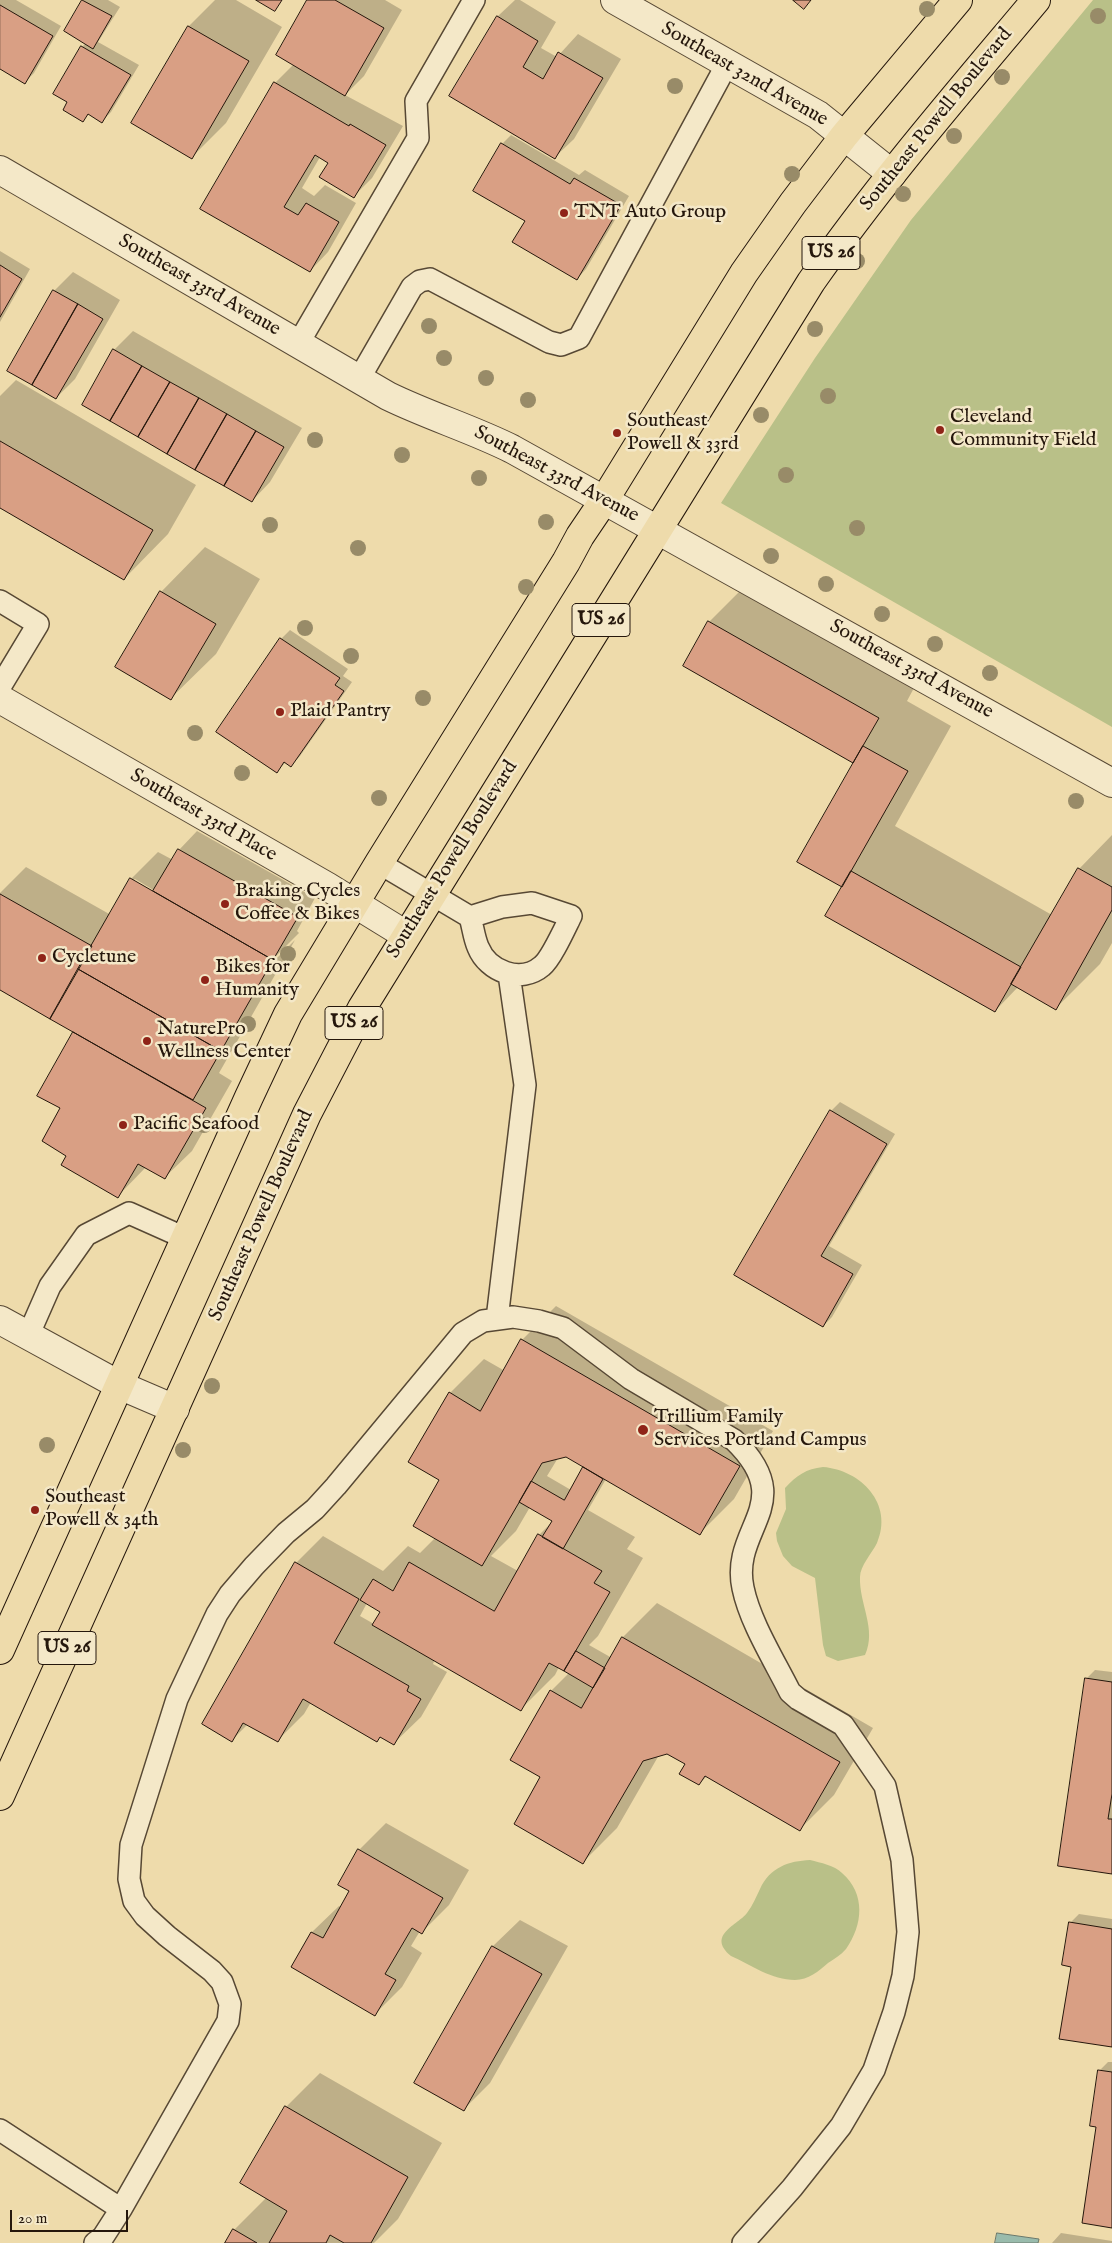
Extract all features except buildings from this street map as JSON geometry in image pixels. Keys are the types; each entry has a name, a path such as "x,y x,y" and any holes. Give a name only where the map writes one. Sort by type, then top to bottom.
{"main road":[{"name":"US 26","path":"0,1650 288,1014 354,903 744,273 792,203 844,136 958,0"},
{"name":"Southeast Powell Boulevard","path":"0,1796 308,1114 362,1008 811,282 851,225 1036,0"}],"street":[{"name":"Southeast 32nd Avenue","path":"615,0 818,115 892,174"},
{"name":"Southeast 33rd Avenue","path":"0,170 388,396 416,410 481,434 605,500 1112,783"},
{"name":"Southeast 33rd Place","path":"0,699 354,903 406,935"},
{"path":"0,1320 119,1385 175,1409"}],"lane":[{"path":"298,344 418,138 416,101 474,0"},
{"path":"359,379 412,287 420,281 430,279 550,342 561,345 579,338 727,64"},
{"path":"0,601 38,624 0,687"},
{"path":"379,863 470,917 478,949 493,967 509,974 528,975 543,965 572,916 532,903 502,907 470,917"},
{"path":"497,1320 525,1085 509,974"},
{"path":"28,1336 50,1286 86,1235 129,1213 186,1238"},
{"path":"94,2243 103,2237 121,2209 228,2020 230,2004 222,1982 212,1971 145,1916 134,1901 129,1879 131,1845 177,1699 217,1614 230,1594 286,1533 315,1509 336,1486 463,1333 483,1321 513,1317 539,1321 563,1328 630,1379 734,1440 744,1450 760,1477 763,1491 762,1509 746,1548 741,1569 743,1588 751,1613 790,1692 798,1699 843,1725 885,1786 902,1860 908,1932 902,1976 894,2012 874,2070 841,2126 792,2188 743,2243"},
{"path":"0,2130 121,2209"}],"green space":[{"name":"Cleveland Community Field","path":"1093,0 1112,0 1112,727 721,503 815,358 911,220"},
{"path":"823,1467 850,1475 861,1482 871,1492 881,1515 881,1529 877,1543 864,1564 860,1577 860,1587 868,1626 868,1645 865,1655 838,1661 826,1656 815,1578 792,1566 783,1556 776,1533 786,1509 785,1488 802,1473"},
{"path":"810,1860 839,1870 850,1881 855,1890 858,1900 859,1920 852,1940 846,1949 813,1974 795,1980 770,1975 731,1956 724,1949 723,1936 731,1926 747,1913 764,1881 781,1867 795,1862"}],"shaded area":[{"path":"997,2233 1039,2239 1038,2243 995,2243"}],"place":[{"name":"TNT Auto Group","path":"564,213"},
{"name":"Cleveland Community Field","path":"940,430"},
{"name":"Southeast Powell & 33rd","path":"617,433"},
{"name":"Plaid Pantry","path":"280,712"},
{"name":"Braking Cycles Coffee & Bikes","path":"225,904"},
{"name":"Cycletune","path":"42,958"},
{"name":"Bikes for Humanity","path":"205,980"},
{"name":"NaturePro Wellness Center","path":"147,1041"},
{"name":"Pacific Seafood","path":"123,1125"},
{"name":"Trillium Family Services Portland Campus","path":"643,1430"},
{"name":"Southeast Powell & 34th","path":"35,1510"}]}
